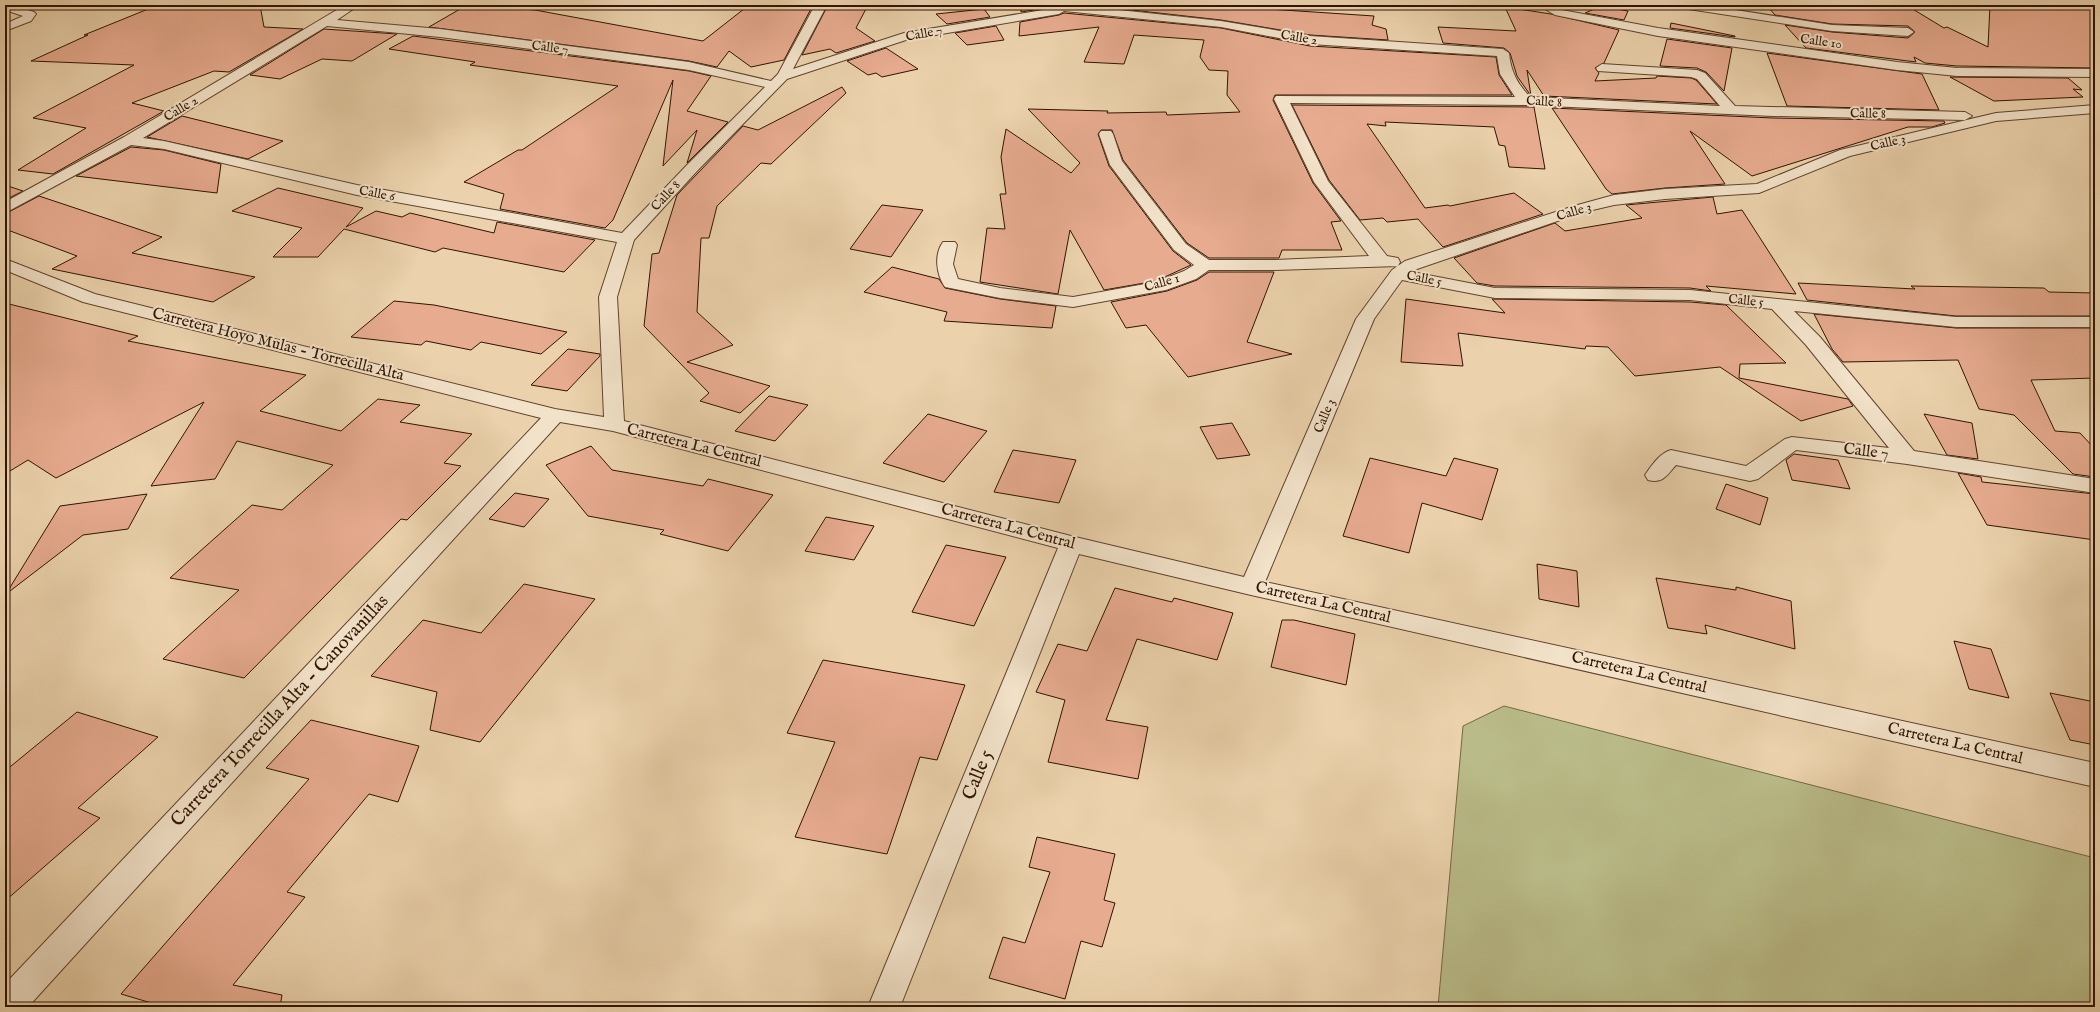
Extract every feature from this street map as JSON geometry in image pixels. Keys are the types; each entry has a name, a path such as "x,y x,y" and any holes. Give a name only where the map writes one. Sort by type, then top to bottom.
{"street":[{"name":"Calle 2","path":"5,208 129,140 353,5"},
{"name":"Calle 8","path":"614,426 608,297 626,239 692,168 778,80 820,5"},
{"name":"Calle 2","path":"1041,5 1221,24 1310,40 1503,53 1504,69 1508,80 1526,101"},
{"name":"Calle 10","path":"1550,5 1549,7 1559,12 1658,32 1897,66 1958,72 2095,73"},
{"path":"1682,5 1832,28 1908,32"},
{"path":"1709,10 1725,5"},
{"path":"5,6 30,14 27,19 5,28"},
{"name":"Calle 7","path":"325,22 440,33 689,66 778,80 904,37 1070,9"},
{"path":"1602,68 1693,73 1701,76 1731,110"},
{"name":"Calle 8","path":"1381,260 1321,182 1281,99 1526,101 1731,110 1996,117"},
{"name":"Calle 3","path":"1251,587 1365,319 1405,270 1579,209 1607,202 1665,194 1759,188 1845,153 1996,117 2095,109"},
{"path":"1106,134 1115,162 1180,247 1205,265 1275,265 1381,260 1405,270"},
{"name":"Calle 6","path":"129,140 164,145 357,190 626,239"},
{"name":"Calle 1","path":"949,245 944,264 951,283 1000,293 1073,302 1160,286 1190,275 1205,265"},
{"name":"Carretera Hoyo Mulas - Torrecilla Alta","path":"5,264 89,298 555,415"},
{"name":"Calle 5","path":"1405,270 1495,293 1690,295 1956,322 2095,322"},
{"path":"1777,304 1813,341 1907,457"},
{"name":"Carretera La Central","path":"555,415 614,426 1071,544 1251,587 2095,774"},
{"name":"Carretera Torrecilla Alta - Canovanillas","path":"6,1007 555,415"},
{"name":"Calle 7","path":"1656,475 1671,457 1750,474 1792,443 1907,457 2095,486"},
{"name":"Calle 5","path":"884,1007 1071,544"}],"green space":[{"path":"1504,706 2095,858 2095,1007 1438,1007 1463,726"}],"building":[{"path":"158,5 260,5 264,27 303,29 229,72 214,71 132,103 164,111 53,174 18,170 86,128 33,118 134,65 31,61 88,35 84,35"},
{"path":"467,5 535,10 703,41 749,5 813,5 784,60 751,67 729,51 717,67 689,61 429,27"},
{"path":"828,5 868,5 856,28 875,41 836,53 830,49 802,55"},
{"path":"1021,5 1034,5 1040,9 1021,12"},
{"path":"1087,5 1208,5 1374,16 1372,25 1386,29 1388,40 1310,35 1221,20"},
{"path":"1860,5 1864,7 1911,8 1944,28 1947,27 1988,47 1990,5 2095,5 2095,68 1957,66 1925,63 1914,57 1916,62 1806,48 1785,25 1832,32 1908,38 1915,32 1908,26 1832,24 1775,15 1768,7"},
{"path":"1601,6 1628,11 1624,20 1585,13"},
{"path":"1505,7 1551,14 1619,30 1604,63 1595,68 1599,73 1595,81 1656,78 1657,76 1691,78 1696,80 1717,104 1544,96 1527,70 1531,96 1517,76 1510,53 1504,48 1443,43 1438,27 1516,31"},
{"path":"984,9 990,17 947,24 936,14"},
{"path":"1064,13 1221,28 1310,46 1496,57 1499,75 1512,95 1275,95 1273,100 1313,183 1341,221 1331,222 1342,250 1282,250 1279,258 1209,258 1187,243 1123,160 1112,130 1101,130 1098,134 1109,166 1173,251 1191,265 1156,281 1104,290 1070,230 1058,294 980,282 987,228 1005,229 1000,194 1006,194 1001,157 1006,129 1071,173 1080,163 1028,109 1108,111 1107,113 1166,112 1167,115 1240,112 1227,95 1228,71 1209,70 1200,57 1204,40 1134,35 1124,64 1084,62 1099,27 1019,36 1020,22"},
{"path":"1671,23 1735,36 1735,37 1670,28"},
{"path":"996,26 1004,40 967,45 955,33"},
{"path":"324,29 397,34 352,61 322,59 280,79 250,75"},
{"path":"413,36 689,71 711,76 687,111 728,122 687,163 697,130 663,166 673,80 613,220 605,228 500,209 504,194 464,182 518,150 522,150 618,86 470,65 475,62 389,49"},
{"path":"1667,39 1732,48 1724,91 1706,72 1697,68 1660,66"},
{"path":"886,48 918,69 882,77 876,73 868,75 847,61"},
{"path":"1767,53 1922,74 1939,110 1787,106"},
{"path":"1950,77 2068,78 2082,90 2073,89 2083,97 1994,101"},
{"path":"842,87 846,93 771,164 761,163 717,206 709,238 701,238 697,312 733,345 687,362 770,386 740,413 700,401 709,393 644,326 652,254 659,253 677,195 743,126 758,130"},
{"path":"1292,105 1534,107 1545,169 1509,167 1505,146 1499,145 1494,127 1385,122 1386,126 1367,124 1425,208 1450,206 1514,193 1543,214 1443,247 1418,219 1387,222 1383,218 1360,220 1329,180"},
{"path":"1552,108 1773,118 1944,121 1945,123 1932,127 1908,127 1752,176 1690,131 1725,184 1665,188 1612,194 1606,189"},
{"path":"182,116 283,141 248,159 147,137"},
{"path":"131,147 164,150 221,164 217,193 76,176"},
{"path":"5,185 23,191 5,200"},
{"path":"278,188 363,208 346,227 376,211 402,217 410,213 494,233 497,222 595,240 564,272 443,248 435,252 344,229 318,257 273,257 302,228 232,211"},
{"path":"39,196 162,237 132,253 255,277 213,302 52,269 77,256 5,229 5,214"},
{"path":"1713,197 1717,214 1742,210 1796,294 1706,286 1711,291 1690,288 1495,286 1477,283 1454,258 1555,223 1565,231 1642,218 1626,205"},
{"path":"882,205 923,210 891,257 850,249"},
{"path":"892,267 939,279 945,288 1000,299 1056,306 1052,328 944,321 947,312 864,292"},
{"path":"1209,272 1274,272 1247,342 1292,354 1188,377 1146,325 1126,328 1111,302 1167,291 1197,280"},
{"path":"1798,283 1915,289 1911,286 2044,288 2049,292 2095,293 2095,316 1956,316 1807,300"},
{"path":"1406,299 1505,313 1492,299 1690,302 1726,305 1786,363 1740,364 1739,378 1848,399 1853,406 1801,421 1720,367 1635,376 1608,347 1586,346 1585,349 1458,333 1463,366 1401,362"},
{"path":"394,301 434,305 567,332 541,354 481,342 471,350 426,341 421,345 351,337"},
{"path":"5,303 138,336 128,341 306,375 260,411 341,431 378,399 420,405 400,422 472,434 444,463 461,466 407,520 401,519 244,678 163,659 239,590 170,578 252,505 282,510 333,465 237,441 215,479 151,486 204,402 56,478 28,460 5,474"},
{"path":"1814,314 1956,328 2095,328 2095,378 2031,380 2055,431 2080,433 2095,449 2095,477 2073,474 2014,415 1979,409 1958,360 1843,362 1832,349"},
{"path":"568,349 600,354 600,356 567,391 531,385"},
{"path":"769,396 808,405 775,441 735,431"},
{"path":"928,414 987,431 944,482 883,463"},
{"path":"1924,414 1972,423 1978,459 1947,455"},
{"path":"1232,423 1250,455 1217,459 1200,427"},
{"path":"591,446 612,470 703,486 708,479 773,495 728,551 660,534 664,530 588,516 546,465"},
{"path":"1013,450 1076,460 1059,503 994,492"},
{"path":"1794,454 1838,460 1850,489 1792,480 1786,460"},
{"path":"1370,458 1446,476 1454,458 1498,469 1482,520 1422,503 1409,553 1343,536"},
{"path":"1958,473 1981,477 1982,482 2095,494 2095,540 1987,525"},
{"path":"1726,484 1768,498 1760,525 1716,509"},
{"path":"515,493 549,499 524,527 489,519"},
{"path":"147,494 128,529 83,535 10,591 9,589 60,506"},
{"path":"826,517 874,526 854,560 805,551"},
{"path":"946,545 1006,557 974,626 912,612"},
{"path":"1537,564 1577,571 1579,607 1539,599"},
{"path":"1656,578 1736,590 1736,587 1791,601 1795,649 1705,625 1707,634 1668,628"},
{"path":"524,584 595,599 480,742 430,730 437,692 371,676 423,620 481,633"},
{"path":"1115,588 1172,602 1174,598 1233,613 1217,660 1137,639 1106,720 1148,727 1138,779 1048,762 1065,700 1036,692 1058,644 1087,651"},
{"path":"1282,620 1294,620 1355,634 1346,685 1271,667"},
{"path":"1954,641 1991,649 2009,698 1969,689"},
{"path":"823,660 965,685 937,760 920,757 887,854 795,837 835,742 787,733"},
{"path":"2050,693 2095,702 2095,745 2070,740"},
{"path":"77,712 158,737 78,808 100,818 5,901 5,771"},
{"path":"311,720 419,746 398,802 369,794 287,892 305,897 233,985 282,995 280,1007 165,1007 121,994 309,779 266,768"},
{"path":"1037,837 1115,854 1104,900 1115,903 1102,947 1081,941 1065,999 989,978 1003,937 1025,943 1050,872 1029,867"}]}
